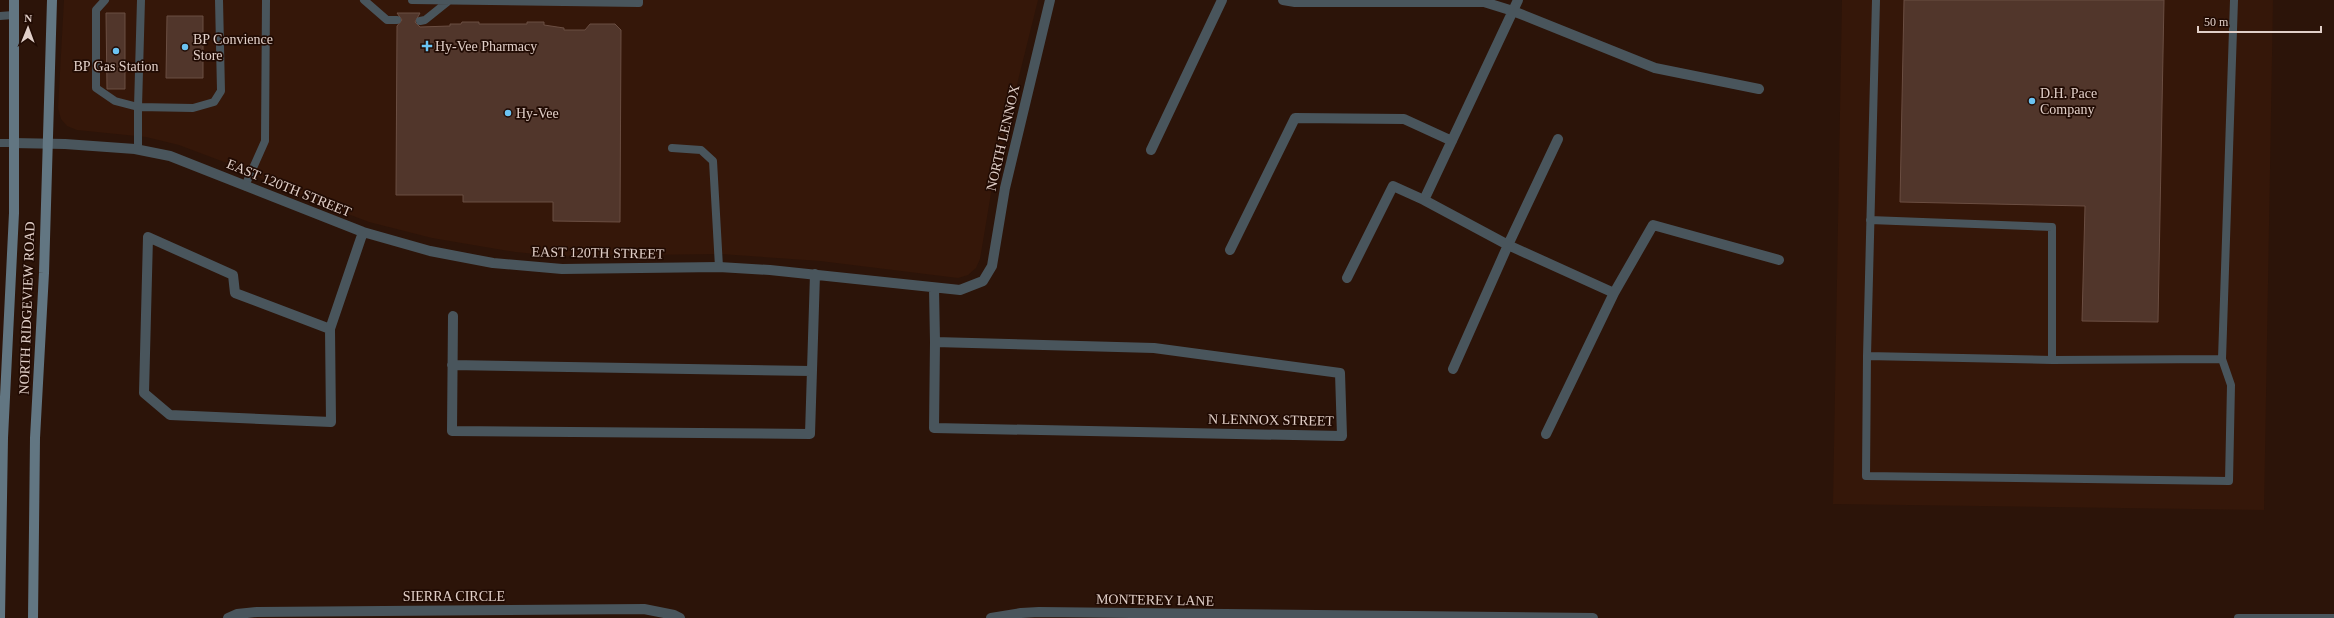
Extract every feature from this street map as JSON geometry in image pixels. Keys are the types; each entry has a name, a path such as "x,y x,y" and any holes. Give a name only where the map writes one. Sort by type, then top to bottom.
{"main road":[{"name":"NORTH RIDGEVIEW ROAD","path":"0,618 3,438 14,213 12,143 14,0"},
{"name":"NORTH RIDGEVIEW ROAD","path":"32,618 35,438 44,273 52,0"}],"street":[{"name":"NORTH LENNOX","path":"983,281 992,266 1005,188 1050,0"},
{"path":"1151,150 1222,0"},
{"path":"1283,0 1295,2 1484,2 1513,11 1655,68 1759,89"},
{"path":"1424,200 1518,0"},
{"path":"1230,250 1295,118 1404,119 1452,141"},
{"path":"1453,369 1508,245 1558,139"},
{"name":"EAST 120TH STREET","path":"12,143 138,150 170,156 363,232 430,251 493,263 562,269 719,267 815,274 960,290 983,281"},
{"path":"1347,278 1393,186 1424,200 1508,245 1614,293"},
{"path":"1546,434 1614,293 1653,225 1779,260"},
{"path":"330,329 235,293 233,275 148,237 144,393 170,415 331,422 330,329 363,232"},
{"path":"453,316 452,431 810,434 815,274"},
{"name":"N LENNOX STREET","path":"934,288 934,428 1342,436 1340,373 1154,348 935,342"},
{"path":"452,364 811,371"},
{"name":"SIERRA CIRCLE","path":"228,618 237,614 257,612 636,609 674,615 680,618"},
{"name":"MONTEREY LANE","path":"991,618 1027,612 1121,616 1593,618"}],"lane":[{"path":"104,0 96,10 96,88 115,101 138,107 194,108 214,102 221,91 219,0"},
{"path":"138,150 141,0"},
{"path":"245,186 264,141 266,0"},
{"path":"364,0 386,20 397,20"},
{"path":"412,0 639,3 639,0"},
{"path":"420,21 425,20 450,0"},
{"path":"1876,0 1867,356 1866,476 2229,481 2231,385 2222,359 2234,0"},
{"path":"0,16 13,16"},
{"path":"0,142 12,143"},
{"path":"672,148 701,150 713,161 719,267"},
{"path":"1870,220 2052,227 2052,360"},
{"path":"1867,356 2052,360 2222,359"},
{"path":"2238,618 2334,618"}],"shaded area":[{"path":"64,0 1038,0 993,181 980,259 976,268 968,275 958,278 820,261 721,254 557,256 515,252 432,238 369,222 303,197 232,165 179,145 146,137 77,130 67,126 61,119 58,108"},
{"path":"1842,0 2273,0 2264,510 1833,504"}],"building":[{"name":"D.H. Pace Company","path":"1904,0 2164,0 2158,322 2082,321 2085,206 1900,202"},
{"name":"BP Gas Station","path":"106,13 125,13 125,89 107,89"},
{"name":"Hy-Vee","path":"397,13 420,13 415,22 420,27 450,26 450,24 461,24 462,22 479,22 479,24 527,24 527,22 544,22 544,25 564,28 564,30 585,30 590,24 615,24 621,30 620,222 553,221 553,202 463,202 463,195 396,195 397,26 402,20"},
{"name":"BP Convience Store","path":"167,16 203,16 203,78 166,78"}],"place":[{"name":"Hy-Vee Pharmacy","path":"427,46"},
{"name":"BP Convience Store","path":"185,47"},
{"name":"BP Gas Station","path":"116,51"},
{"name":"D.H. Pace Company","path":"2032,101"},
{"name":"Hy-Vee","path":"508,113"}]}
